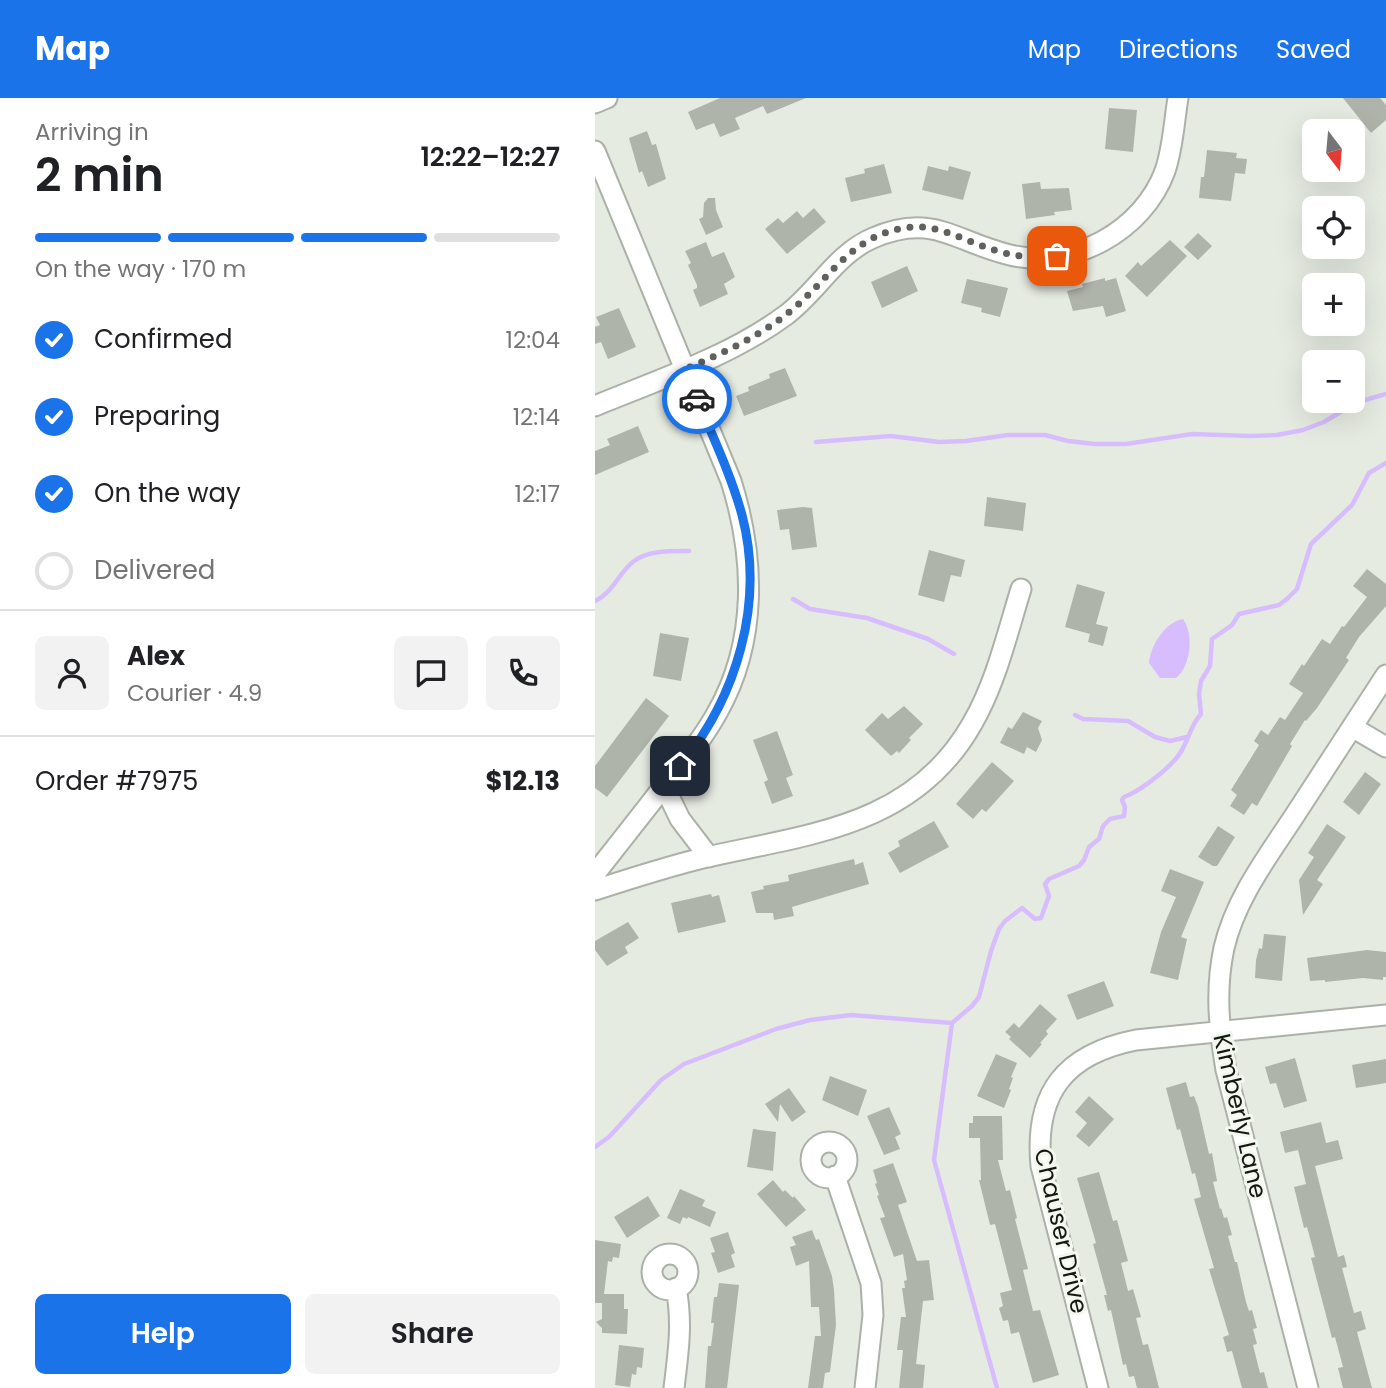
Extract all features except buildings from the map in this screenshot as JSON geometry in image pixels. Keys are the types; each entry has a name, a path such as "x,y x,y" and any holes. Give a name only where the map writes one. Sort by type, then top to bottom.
{"street":[{"path":"595,103 607,98"},
{"path":"595,406 685,369 759,334 796,306 852,250 889,232 926,227 1012,256 1035,258 1081,251 1102,242 1121,230 1136,215 1159,183 1170,153 1178,98"},
{"path":"595,151 727,471 742,516 750,581 744,636 733,678 718,711 696,747 595,874"},
{"path":"595,890 670,866 845,826 874,815 904,798 930,777 953,753 972,725 985,698 1021,589"},
{"name":"Kimberly Lane","path":"1308,1388 1226,1070 1217,1000 1224,948 1242,899 1386,675"},
{"path":"1352,727 1386,747"},
{"path":"664,786 680,819 709,857"},
{"name":"Chauser Drive","path":"1098,1388 1041,1167 1039,1145 1043,1112 1061,1079 1097,1050 1136,1040 1386,1015"},
{"path":"835,1176 871,1283 873,1315 865,1388"},
{"path":"674,1388 681,1312 676,1288"}],"shaded area":[{"path":"1183,619 1190,641 1185,666 1176,678 1160,678 1149,663 1152,649 1170,625"}],"waterway":[{"path":"816,442 891,436 939,442 1008,435 1045,435 1068,441 1126,444 1192,434 1277,435 1303,430 1324,422 1355,403 1386,394"},
{"path":"997,1388 934,1160 952,1023 979,997 991,951 1005,921 1022,908 1035,919 1041,918 1049,896 1045,884 1049,879 1079,866 1089,847 1099,839 1103,826 1110,819 1124,816 1124,797 1140,789 1179,755 1201,714 1199,694 1201,681 1210,666 1212,639 1232,625 1239,614 1279,605 1297,589 1311,544 1352,505 1369,473 1386,463"},
{"path":"595,601 607,593 640,557 660,552 689,551"},
{"path":"793,599 810,609 867,618 928,639 954,654"},
{"path":"1075,715 1083,719 1128,721 1155,737 1170,741 1187,737"},
{"path":"595,1147 609,1137 661,1080 684,1064 776,1029 810,1020 851,1015 952,1023"}],"way so far":[{"path":"697,399 685,369 759,334 813,291 852,250 870,239 909,227 926,227 1012,256 1057,256"}],"route":[{"path":"680,766 696,747 718,711 733,678 742,647 750,581 742,516 731,481 697,399"}]}
